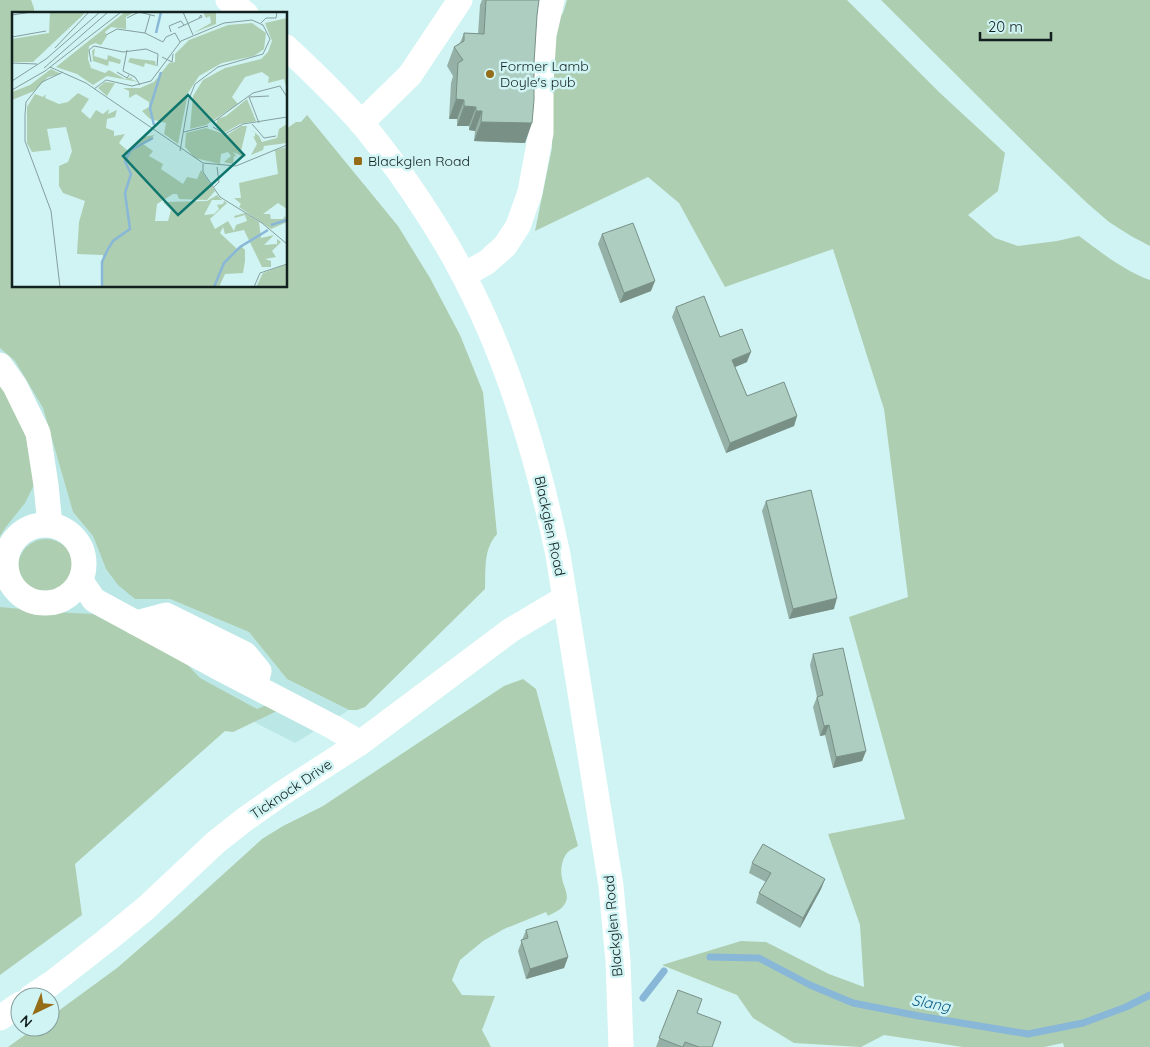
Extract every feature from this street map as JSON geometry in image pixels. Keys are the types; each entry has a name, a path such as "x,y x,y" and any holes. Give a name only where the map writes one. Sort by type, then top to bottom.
{"street":[{"path":"228,0 243,12"},
{"path":"361,123 410,75 460,0"},
{"path":"464,275 487,262 505,246 518,226 530,192 541,133 544,35 552,0"},
{"name":"Blackglen Road","path":"288,49 313,72 361,123 416,196 464,275 497,346 517,401 536,461 549,513 565,598 611,886 618,961 621,1047"},
{"path":"0,365 15,386 38,433 50,526"},
{"path":"37,526 50,526 62,529 72,536 80,546 84,557 84,570 81,581 73,592 63,600 50,604 37,603 25,598 4,579 8,552 14,540 24,531 37,526"},
{"path":"81,581 94,600 360,743"},
{"name":"Ticknock Drive","path":"46,987 146,908 215,843 244,820 360,743 511,630 565,598"}],"shaded area":[{"path":"0,348 15,361 43,408 73,512 93,536 106,569 135,599 170,599 249,632 287,679 349,710 295,743 88,637 0,626"}],"green space":[{"path":"0,0 31,0 34,12 12,12 12,288 288,288 288,128 296,122 301,122 307,115 398,226 430,278 460,335 483,392 497,534 487,553 485,589 365,707 349,710 287,679 249,632 170,599 135,599 118,585 106,569 93,536 73,512 43,408 15,361 0,348"},
{"path":"567,0 847,0 940,93 1005,153 998,191 968,215 995,238 1018,246 1079,236 1104,255 1150,280 1150,1047 1064,1047 1063,1043 1044,1047 963,1047 884,1035 861,1047 794,1043 753,1018 737,995 662,965 741,941 766,942 829,974 864,987 860,925 828,834 905,819 849,617 908,597 884,409 833,249 725,287 679,203 648,177 535,231 552,148 549,61 554,23 563,13"},
{"path":"881,0 1150,0 1150,246 1109,222 1087,203"},
{"path":"0,384 33,449 38,477 25,503 0,536"},
{"path":"46,539 57,541 66,547 72,556 74,567 72,578 66,587 57,593 46,595 35,593 26,587 20,578 18,567 20,556 26,547 35,541"},
{"path":"0,607 93,614 183,660 200,678 257,709 269,704 277,711 233,732 225,731 75,864 82,915 0,975"},
{"path":"523,679 536,689 578,846 568,852 562,864 561,875 567,898 563,907 548,916 546,912 504,929 483,941 460,960 452,980 462,995 495,996 482,1030 491,1047 8,1047 22,1037 60,1037 60,1010 117,968 262,839 323,806 504,686"}],"building":[{"name":"Former Lamb Doyle's pub","path":"486,0 539,0 532,123 481,122 482,111 476,111 476,107 464,106 464,100 456,99 458,63 463,60 454,47 464,41 464,33 484,34"},
{"path":"633,223 655,281 624,293 602,234"},
{"path":"704,296 720,337 742,329 751,352 732,360 747,396 784,382 797,416 730,443 676,307"},
{"path":"811,490 837,598 793,609 766,501"},
{"path":"843,648 866,751 836,757 829,725 824,726 817,697 823,695 813,654"},
{"path":"763,844 825,879 803,918 759,893 771,873 752,863"},
{"path":"557,921 568,957 530,969 521,940 528,938 526,930"},
{"path":"678,990 702,999 697,1013 721,1022 712,1047 699,1047 685,1042 682,1047 659,1038"}],"waterway":[{"name":"Slang","path":"710,957 759,958 810,985 853,1003 1028,1034 1083,1023 1126,1007 1150,995"},
{"name":"Slang","path":"643,998 664,971"}],"place":[{"name":"Former Lamb Doyle's pub","path":"490,74"},
{"name":"Blackglen Road","path":"358,161"}]}
